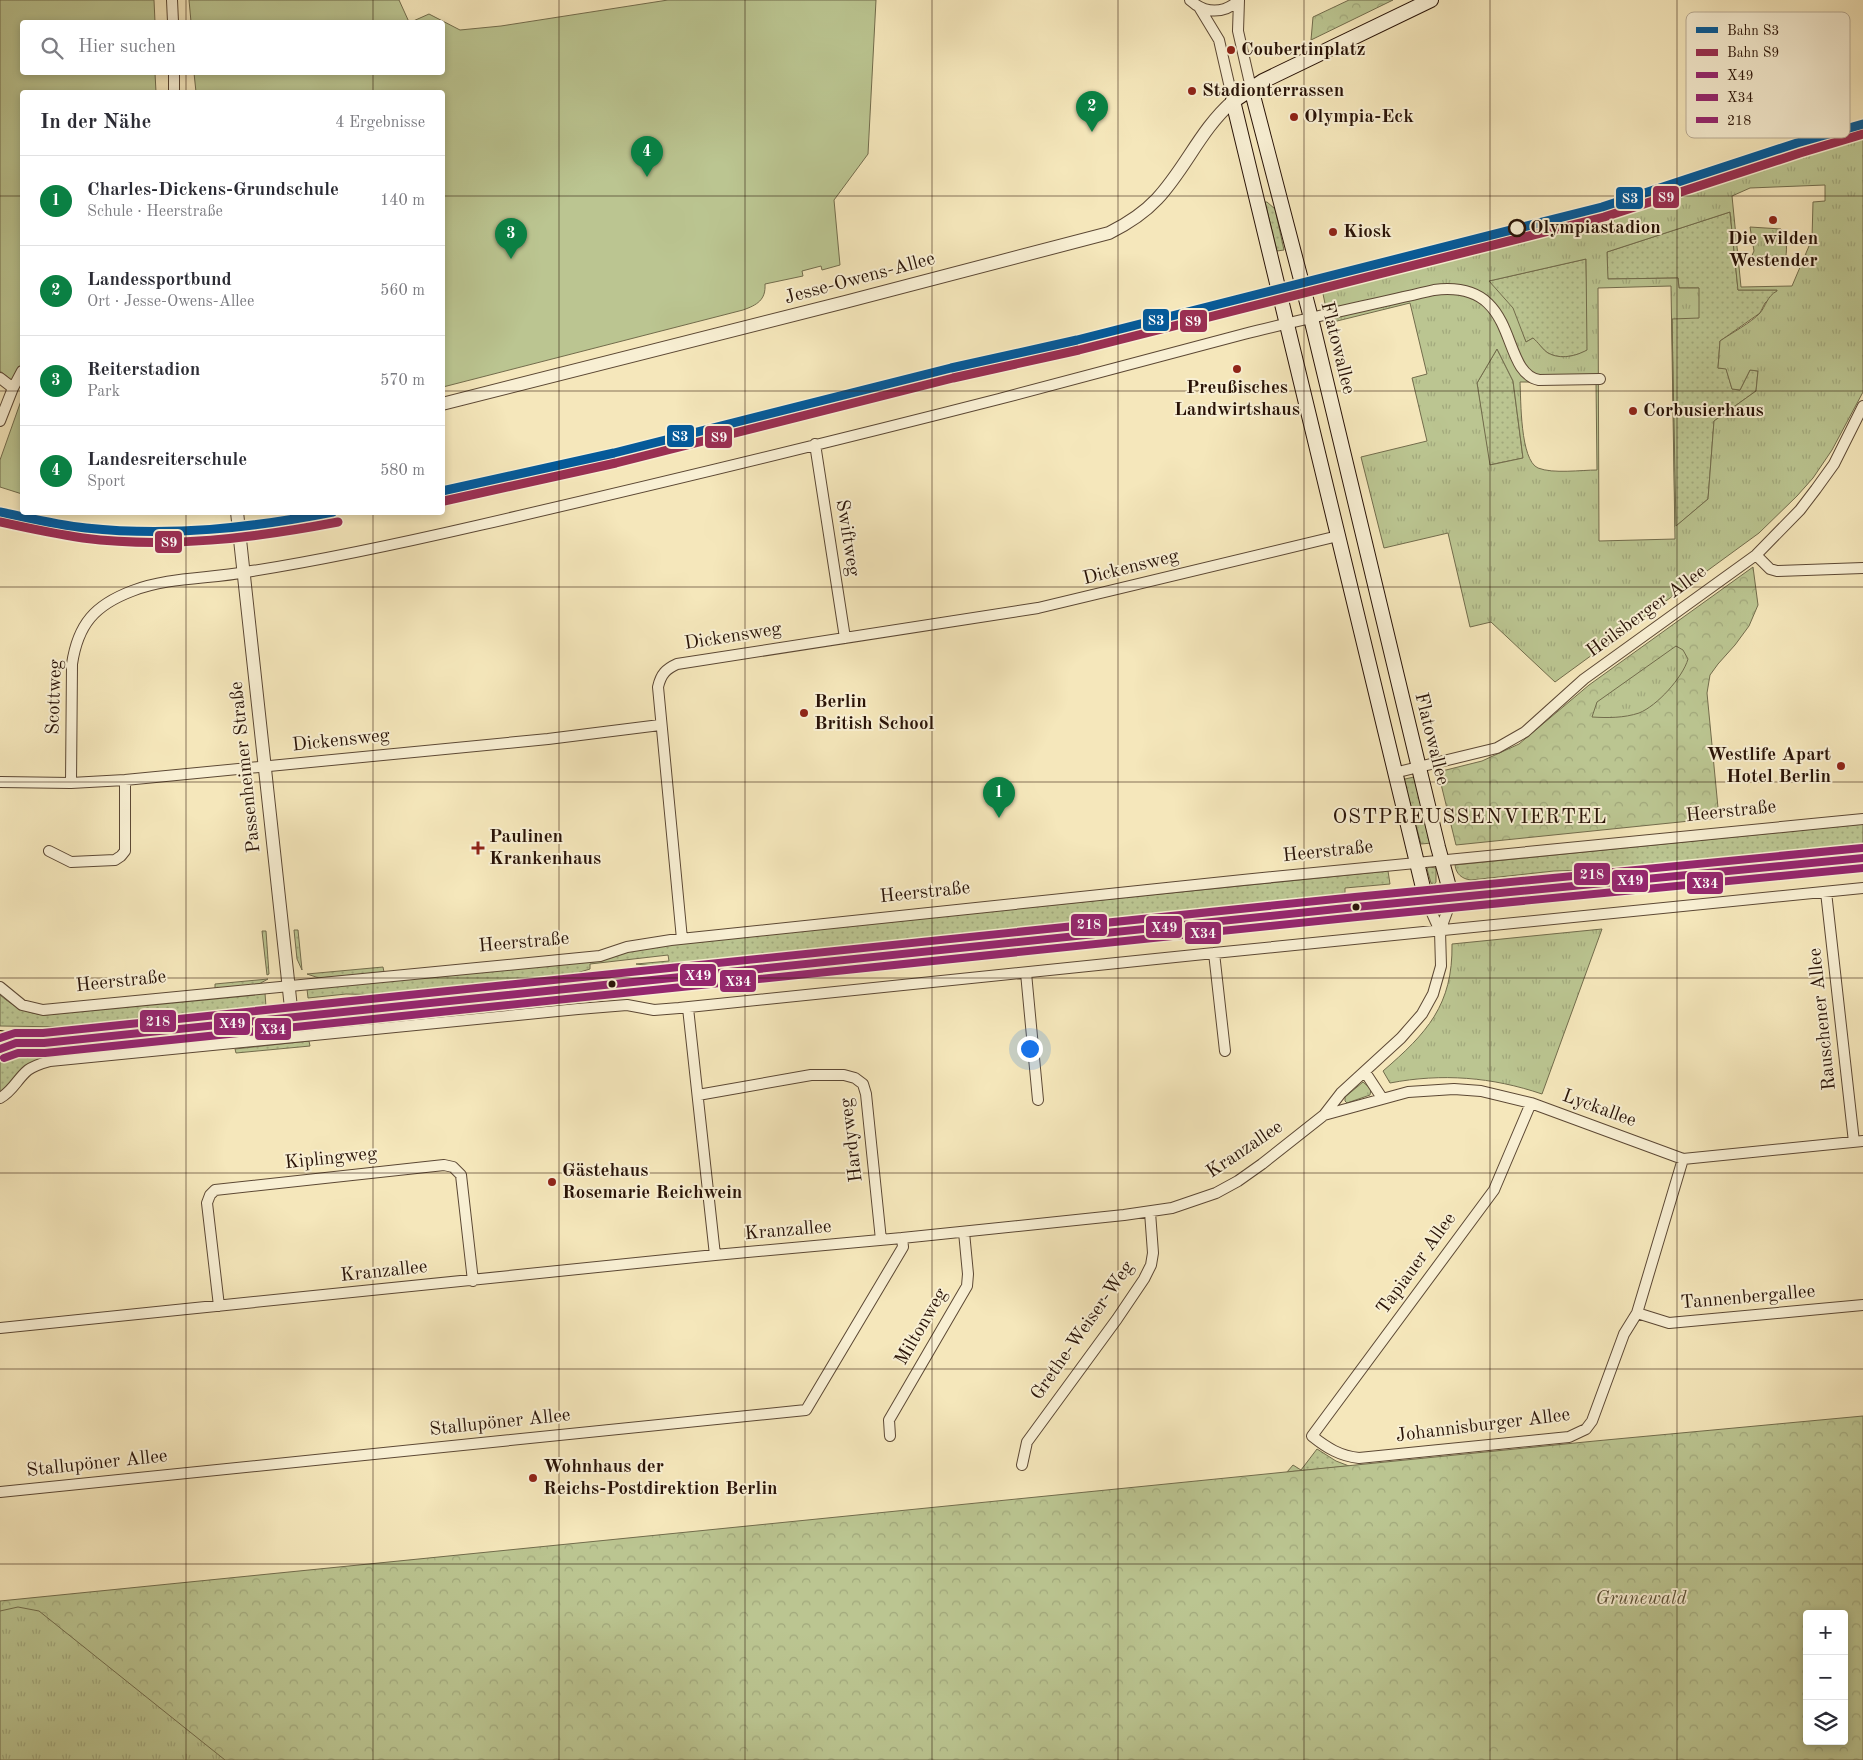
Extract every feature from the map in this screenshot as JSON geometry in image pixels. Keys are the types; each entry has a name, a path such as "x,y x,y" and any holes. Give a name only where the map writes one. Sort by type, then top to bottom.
{"main road":[{"path":"1426,900 1233,101 1251,88 1431,0"},
{"name":"Flatowallee","path":"1251,88 1311,318 1452,898"},
{"path":"1338,536 1361,530"},
{"path":"0,1049 8,1041 44,1043 1426,900 1863,858"}],"street":[{"path":"172,0 173,20"},
{"path":"1190,0 1199,7 1211,11 1224,10 1239,0"},
{"path":"1239,0 1238,31 1251,88"},
{"path":"1199,7 1218,40 1233,101"},
{"path":"174,75 174,90"},
{"name":"Jesse-Owens-Allee","path":"445,403 854,300 1109,233 1138,217 1156,201 1204,132 1233,101"},
{"name":"Scottweg","path":"71,783 72,664 74,647 92,614 117,597 136,589 164,583 244,573 356,552 470,527 996,400 1286,324 1434,290 1459,289 1482,298 1493,307 1504,325 1520,365 1531,378 1539,380 1600,379"},
{"path":"0,421 20,375"},
{"path":"0,378 13,388"},
{"name":"Heilsberger Allee","path":"1394,772 1419,768 1497,748 1512,740 1525,732 1584,679 1756,555 1800,510 1834,464 1863,406"},
{"name":"Swiftweg","path":"815,444 845,638"},
{"name":"Passenheimer Straße","path":"237,515 292,1017"},
{"name":"Dickensweg","path":"0,782 71,783 125,780 538,740 660,725 658,687 660,677 667,668 678,664 1038,608 1338,536"},
{"path":"1756,555 1770,569 1777,571 1863,568"},
{"path":"660,725 682,939"},
{"path":"49,851 71,862 115,860 121,856 125,851 125,780"},
{"name":"Heerstraße","path":"0,987 22,1005 43,1010 600,956 649,943 682,939 1863,819"},
{"path":"0,1098 14,1088 29,1070 38,1064 50,1061 578,1009 627,1005 654,1010 688,1008 1863,888"},
{"name":"Rauschener Allee","path":"1826,892 1859,1142"},
{"path":"1440,931 1452,898"},
{"path":"1426,900 1440,931"},
{"name":"Kranzallee","path":"0,1328 715,1255 964,1232 1172,1208 1216,1193 1238,1181 1262,1164 1324,1114 1341,1093 1401,1038 1428,1006 1441,966 1440,931"},
{"path":"1214,953 1224,1051"},
{"path":"1026,973 1038,1100"},
{"path":"688,1008 715,1255"},
{"path":"1365,1072 1382,1098"},
{"name":"Hardyweg","path":"698,1095 811,1076 844,1074 855,1078 863,1084 866,1094 881,1240"},
{"name":"Lyckallee","path":"1324,1114 1408,1092 1454,1089 1481,1091 1531,1103 1683,1159 1859,1142"},
{"name":"Tapiauer Allee","path":"1312,1436 1494,1190 1531,1103"},
{"name":"Johannisburger Allee","path":"1312,1436 1333,1451 1346,1457 1359,1458 1570,1437 1586,1429 1592,1421 1624,1334 1637,1313 1683,1159"},
{"name":"Kiplingweg","path":"219,1306 207,1203 210,1195 216,1190 444,1165 453,1167 461,1175 473,1281"},
{"name":"Grethe-Weiser-Weg","path":"1022,1465 1027,1442 1144,1280 1152,1253 1150,1212"},
{"name":"Miltonweg","path":"890,1436 889,1420 967,1286 968,1274 964,1232"},
{"name":"Stallupöner Allee","path":"0,1492 806,1410 903,1247 902,1238"},
{"name":"Tannenbergallee","path":"1637,1313 1669,1323 1863,1305"}],"green space":[{"path":"0,0 154,0 155,20 20,20 20,75 155,75 156,90 20,90 20,386 0,371"},
{"path":"189,0 399,0 408,20 191,20"},
{"path":"668,0 876,0 868,154 834,200 840,265 822,270 821,266 802,271 803,276 765,284 764,294 760,301 743,310 445,386 445,90 196,90 194,75 445,75 445,22 460,30 501,26"},
{"path":"1349,0 1393,0 1311,40 1313,17"},
{"path":"429,14 441,20 416,20"},
{"path":"1863,137 1863,392 1832,450 1813,478 1759,533 1555,682 1491,622 1470,627 1448,533 1384,548 1361,457 1427,441 1412,378 1427,374 1410,303 1329,323 1322,289 1683,193 1750,169","holes":["1825,185 1825,201 1813,202 1812,239 1792,286 1741,287 1732,196 1750,188","1730,212 1738,290 1777,290 1756,316 1720,341 1718,368 1726,369 1732,389 1740,390 1750,370 1758,371 1756,391 1714,421 1708,499 1676,526 1672,319 1699,318 1699,288 1679,288 1678,278 1608,279 1607,252","1586,259 1587,350 1563,357 1546,352 1533,338 1526,342 1513,308 1489,281","1671,286 1675,539 1599,541 1598,288","1497,349 1513,381 1523,458 1490,465 1477,383","1520,382 1596,382 1597,470 1551,471 1538,468 1532,463 1525,442"]},
{"path":"1265,202 1275,209 1284,250 1277,251"},
{"path":"1730,212 1738,290 1777,290 1777,292 1765,303 1760,313 1720,341 1718,368 1726,368 1732,389 1740,390 1750,370 1758,371 1756,391 1714,421 1708,499 1675,527 1672,319 1699,288 1679,288 1678,278 1607,279 1607,252"},
{"path":"1750,227 1781,229 1786,245 1785,262 1777,267 1765,261 1749,262 1754,251"},
{"path":"1586,259 1588,350 1563,357 1546,352 1533,338 1526,342 1520,329 1489,281"},
{"path":"1497,349 1513,381 1523,458 1489,465 1477,383"},
{"path":"20,404 20,493 0,487 0,460"},
{"path":"1753,567 1758,605 1749,626 1710,675 1707,693 1719,818 1456,845 1438,772 1482,761 1519,744 1589,685"},
{"path":"1676,646 1683,650 1688,659 1675,682 1654,704 1639,713 1628,716 1592,717 1597,702"},
{"path":"1414,777 1432,843 1421,844 1404,781"},
{"path":"1863,824 1863,845 1617,869 1554,871 1471,880 1460,876 1455,865"},
{"path":"1429,867 1436,868 1436,882 1434,885 1431,883 1427,869"},
{"path":"1388,871 1390,884 1345,888 1345,893 1313,901 681,964 653,966 636,964 669,961 668,955 590,964 590,969 560,978 388,995 346,994 308,998 307,989 666,944"},
{"path":"1602,929 1542,1094 1486,1080 1467,1078 1429,1078 1390,1083 1383,1071 1424,1030 1442,1001 1448,984 1452,944"},
{"path":"294,930 298,930 302,970 297,959"},
{"path":"262,931 266,931 269,974 267,975"},
{"path":"383,967 384,972 319,978 307,974"},
{"path":"268,979 259,984 215,989 215,984"},
{"path":"265,993 266,1007 66,1027 0,1026 0,995 21,1009 45,1015"},
{"path":"386,1020 387,1024 42,1059 0,1093 0,1059"},
{"path":"309,1041 310,1046 236,1053 235,1049"},
{"path":"1363,1082 1371,1089 1370,1095 1347,1103 1345,1097"},
{"name":"Grunewald","path":"1863,1416 1863,1760 0,1760 0,1601 1595,1441"},
{"path":"1317,1449 1336,1461 1349,1466 1287,1472 1293,1465 1301,1470"},
{"path":"18,1607 39,1611 225,1760 0,1760 0,1611"}],"rail line":[{"name":"S3","path":"1850,128 1863,124"},
{"name":"S9","path":"1850,138 1863,134"},
{"name":"S3","path":"445,490 614,453 951,368 1077,340 1602,207 1814,138"},
{"name":"S9","path":"445,501 616,463 953,378 1079,350 1604,217 1850,138"},
{"name":"S3","path":"0,512 75,527 148,532 272,523 318,515"},
{"name":"S9","path":"0,522 83,538 147,542 179,542 243,537 338,522"}],"transit line":[{"name":"218","path":"0,1038 15,1033 43,1033 1355,897 1862,848"},
{"name":"X49","path":"0,1049 16,1043 44,1043 1356,907 1863,858"},
{"name":"X34","path":"4,1058 18,1053 45,1053 1357,917 1863,868"}],"place":[{"name":"Coubertinplatz","path":"1231,50"},
{"name":"Stadionterrassen","path":"1192,91"},
{"name":"Olympia-Eck","path":"1294,117"},
{"name":"Landessportbund","path":"1092,132"},
{"name":"Landesreiterschule","path":"647,177"},
{"name":"Die wilden Westender","path":"1773,220"},
{"name":"Olympiastadion","path":"1517,228"},
{"name":"Kiosk","path":"1333,232"},
{"name":"Reiterstadion","path":"511,259"},
{"name":"Preußisches Landwirtshaus","path":"1237,369"},
{"name":"Corbusierhaus","path":"1633,411"},
{"name":"Berlin British School","path":"804,713"},
{"name":"Westlife Apart Hotel Berlin","path":"1841,766"},
{"name":"Charles-Dickens-Grundschule","path":"999,818"},
{"name":"Paulinen Krankenhaus","path":"478,848"},
{"name":"Gästehaus Rosemarie Reichwein","path":"552,1182"},
{"name":"Wohnhaus der Reichs-Postdirektion Berlin","path":"533,1478"}],"district":[{"name":"OSTPREUSSENVIERTEL","path":"1470,817"}]}
